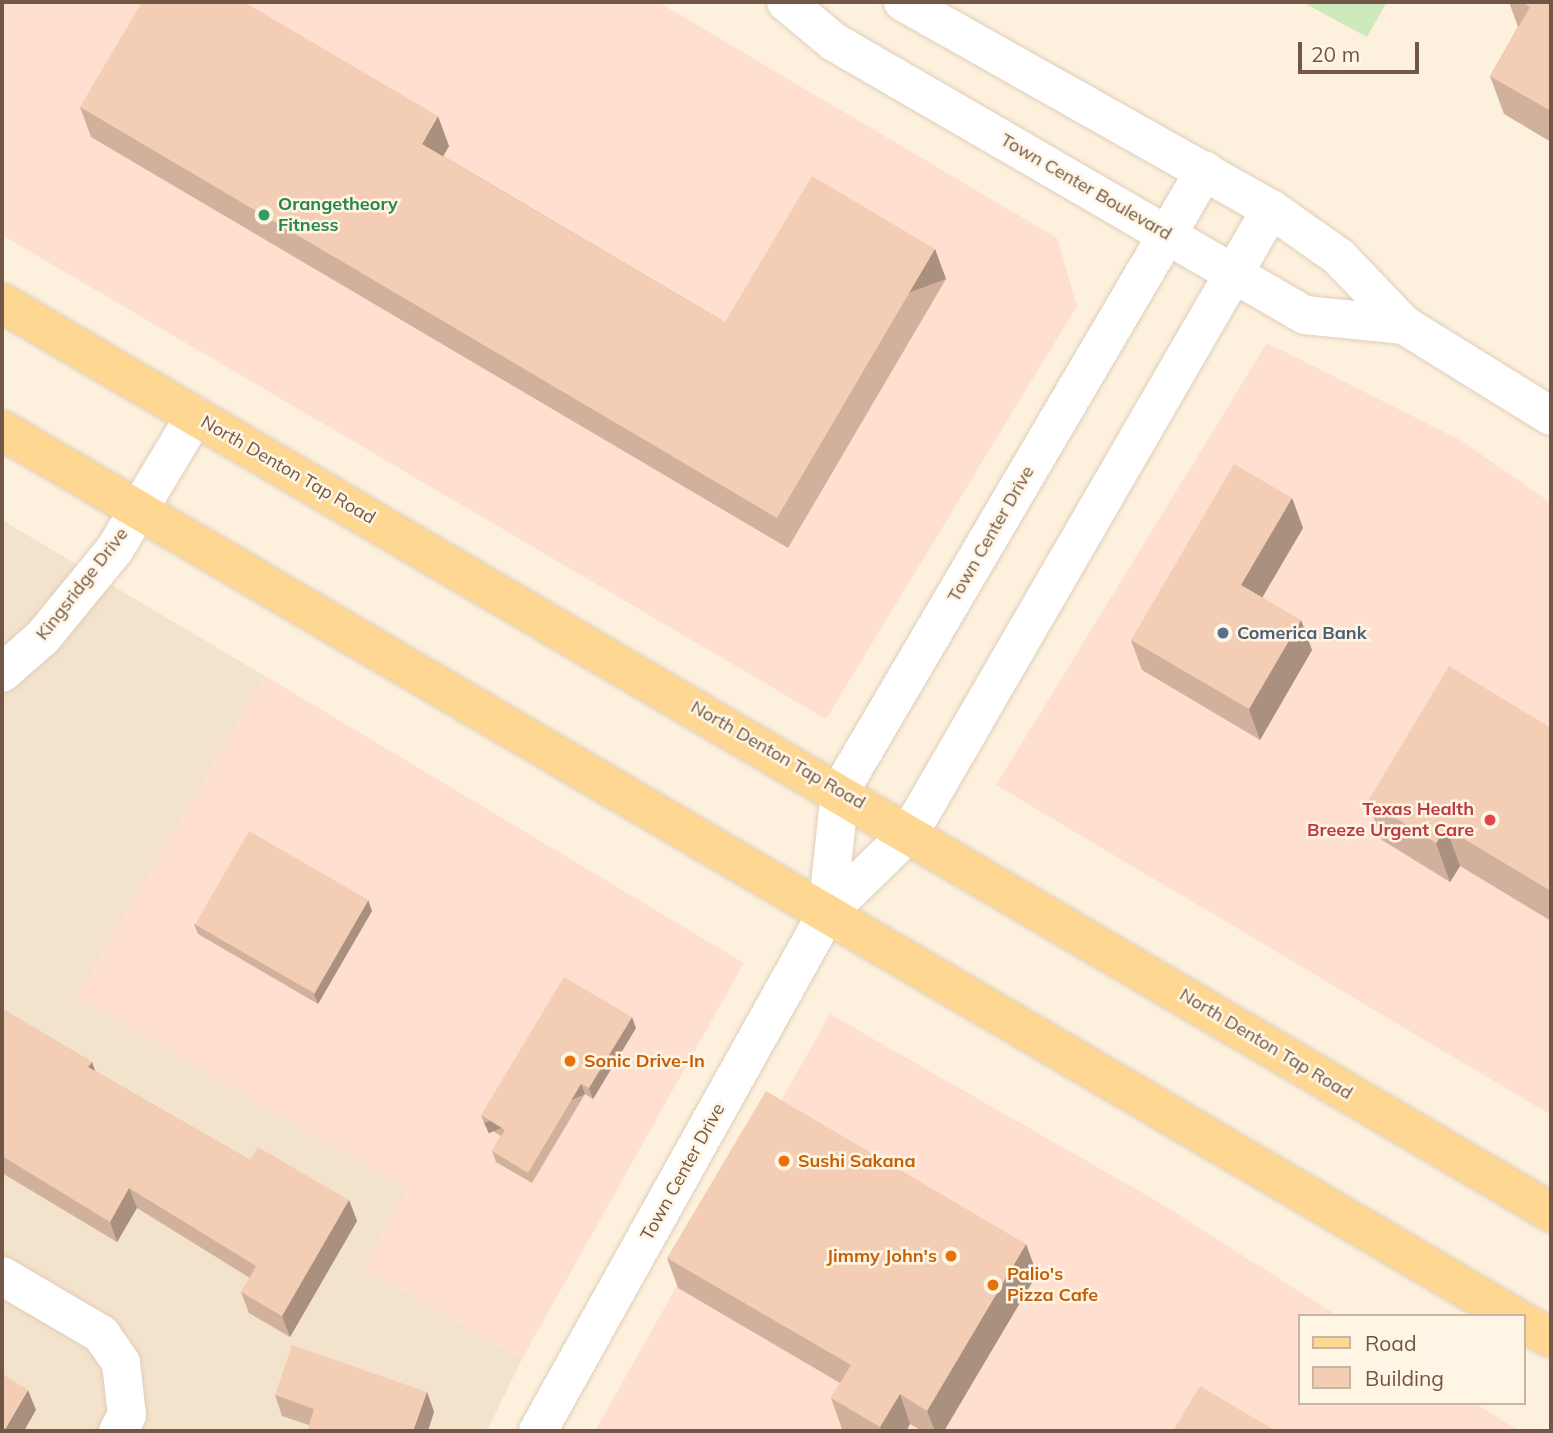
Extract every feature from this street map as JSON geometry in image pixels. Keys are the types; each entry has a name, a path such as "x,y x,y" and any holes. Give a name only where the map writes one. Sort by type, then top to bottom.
{"main road":[{"name":"North Denton Tap Road","path":"2,303 841,791 1551,1212"},
{"path":"2,430 1510,1314"},
{"path":"1525,1323 1551,1338"}],"street":[{"name":"Town Center Boulevard","path":"786,2 834,42 1305,315 1404,325"},
{"name":"Town Center Boulevard","path":"903,2 1271,209 1339,257 1404,325 1551,416"},
{"name":"Town Center Drive","path":"827,914 841,791 1205,170"},
{"name":"Town Center Drive","path":"538,1431 827,914 910,832 1271,209"},
{"name":"Kingsridge Drive","path":"2,673 43,637 138,509 195,415"},
{"path":"2,1276 101,1334 121,1363 127,1415 118,1431"}],"shaded area":[{"path":"2,2 658,2 1057,238 1077,306 826,719 2,235"},
{"path":"1267,343 1462,441 1551,503 1551,1115 996,785"},
{"path":"2,520 265,676 78,996 408,1190 363,1267 522,1359 487,1431 2,1431"},
{"path":"265,676 744,963 522,1359 363,1267 407,1190 77,996"},
{"path":"830,1014 1160,1203 1335,1314 1298,1314 1298,1405 1478,1405 1519,1431 595,1431"}],"green space":[{"path":"1302,2 1387,2 1367,37"}],"building":[{"path":"142,2 244,2 438,116 422,144 725,322 812,176 935,249 777,518 80,107"},
{"path":"1521,2 1551,2 1551,111 1490,76 1530,7"},
{"name":"Comerica Bank","path":"1234,464 1292,498 1241,585 1301,620 1249,709 1131,640"},
{"path":"1449,666 1551,728 1551,891 1446,828 1436,843 1368,801"},
{"path":"249,831 369,900 315,994 195,925"},
{"name":"Sonic Drive-In","path":"564,977 632,1017 589,1088 581,1084 528,1173 492,1151 505,1130 481,1115"},
{"path":"2,1009 92,1062 88,1067 250,1160 258,1147 349,1200 282,1316 241,1292 256,1266 129,1188 110,1222 2,1156"},
{"path":"766,1091 1026,1244 927,1411 900,1394 880,1427 831,1398 851,1365 667,1258"},
{"path":"292,1345 427,1392 413,1431 307,1431 314,1409 275,1395"},
{"path":"2,1374 28,1390 4,1431 2,1431"},
{"path":"1200,1386 1276,1431 1173,1431"}],"place":[{"name":"Orangetheory Fitness","path":"264,215"},
{"name":"Comerica Bank","path":"1223,633"},
{"name":"Texas Health Breeze Urgent Care","path":"1490,820"},
{"name":"Sonic Drive-In","path":"570,1061"},
{"name":"Sushi Sakana","path":"784,1161"},
{"name":"Jimmy John's","path":"951,1256"},
{"name":"Palio's Pizza Cafe","path":"993,1285"}]}
